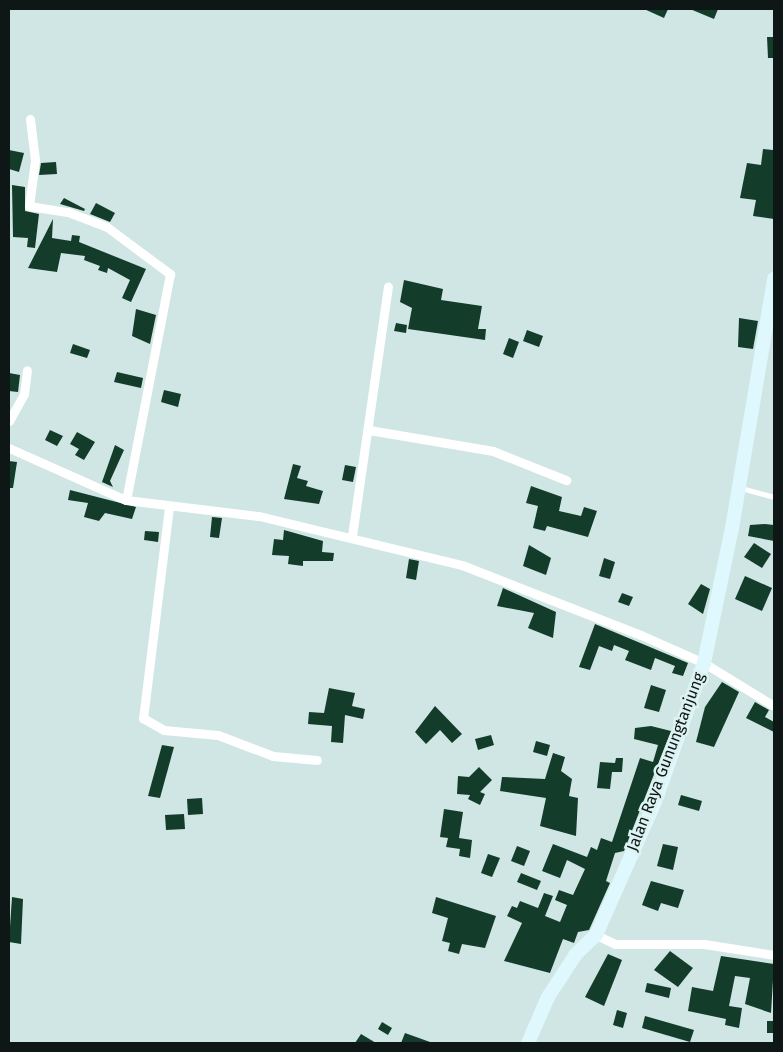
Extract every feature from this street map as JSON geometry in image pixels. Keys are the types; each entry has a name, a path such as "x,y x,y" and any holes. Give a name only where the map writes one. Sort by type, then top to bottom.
{"main road":[{"name":"Jalan Raya Gunungtanjung","path":"528,1043 548,998 576,954 596,935 655,802 704,663 739,488 774,279"}],"street":[{"path":"30,119 35,160 30,207 68,212 107,227 170,274 126,500"},
{"path":"352,536 369,430 388,287"},
{"path":"9,421 24,394 27,370"},
{"path":"369,430 492,451 566,480"},
{"path":"9,448 126,500 169,507 258,516 352,536 462,565 704,663 774,706"},
{"path":"169,507 156,582 144,718 164,730 218,735 273,756 317,760"},
{"path":"596,935 615,944 704,944 774,955"}],"lane":[{"path":"739,488 774,498"}],"building":[{"path":"644,9 668,9 664,18"},
{"path":"690,9 718,9 714,19"},
{"path":"767,37 774,37 774,58 768,58"},
{"path":"763,149 773,150 774,219 753,216 756,200 740,198 747,163 761,165"},
{"path":"9,150 24,153 19,172 9,169"},
{"path":"56,162 57,174 39,175 41,163"},
{"path":"12,185 25,187 25,211 39,214 35,248 27,247 28,238 13,237"},
{"path":"64,198 85,209 84,211 60,204"},
{"path":"96,203 115,213 110,222 90,214"},
{"path":"53,219 52,238 71,241 72,235 80,236 79,242 146,269 131,302 122,298 130,280 108,268 107,273 98,270 100,266 84,260 85,256 61,253 57,272 28,268"},
{"path":"404,280 443,289 441,300 482,306 478,329 486,329 485,340 408,329 412,308 400,302"},
{"path":"136,309 156,315 150,344 132,336"},
{"path":"739,318 758,321 753,349 738,347"},
{"path":"396,323 407,325 406,333 394,331"},
{"path":"527,330 543,336 539,347 523,341"},
{"path":"509,338 519,342 513,358 503,354"},
{"path":"73,344 90,350 87,358 70,353"},
{"path":"117,372 143,378 141,388 114,382"},
{"path":"9,373 20,375 18,392 9,391"},
{"path":"164,390 181,394 178,407 161,402"},
{"path":"50,430 63,436 57,446 45,440"},
{"path":"77,432 95,442 84,460 75,455 79,449 70,444"},
{"path":"115,445 124,450 110,481 113,487 102,482"},
{"path":"9,461 17,462 13,488 9,488"},
{"path":"293,464 301,466 297,478 308,481 306,486 323,491 319,504 284,499"},
{"path":"345,465 356,467 353,482 342,480"},
{"path":"531,486 562,497 559,511 581,516 584,507 597,511 588,537 547,526 545,531 533,528 538,506 526,503"},
{"path":"70,490 136,507 132,519 105,513 99,521 84,517 88,503 68,500"},
{"path":"212,517 222,518 219,538 210,537"},
{"path":"750,525 774,525 774,541 748,536"},
{"path":"284,530 323,541 322,552 334,553 333,561 303,561 303,566 288,564 289,556 272,555 274,539 283,540"},
{"path":"145,531 159,532 158,542 144,540"},
{"path":"754,543 771,554 762,568 744,557"},
{"path":"529,545 551,558 546,575 523,566"},
{"path":"604,558 615,562 610,579 599,576"},
{"path":"409,559 419,561 416,580 406,578"},
{"path":"745,576 772,588 762,611 735,599"},
{"path":"701,584 710,589 703,614 688,604"},
{"path":"503,588 556,612 553,638 528,628 534,613 497,606"},
{"path":"622,593 633,597 629,606 618,602"},
{"path":"595,624 688,663 683,676 672,673 675,666 655,658 651,670 625,660 629,651 614,645 612,651 599,646 590,670 579,667"},
{"path":"722,682 739,692 714,747 696,742 705,707"},
{"path":"651,685 666,690 659,712 644,708"},
{"path":"329,688 355,693 352,706 365,709 363,719 345,715 343,743 331,742 332,726 308,724 309,712 324,713"},
{"path":"755,702 769,710 765,717 774,722 774,732 746,718"},
{"path":"435,706 462,734 452,743 440,730 426,744 415,732"},
{"path":"651,726 671,731 624,851 615,853 606,881 610,883 589,930 578,932 574,943 563,939 550,973 504,961 522,923 507,916 512,906 517,908 520,901 538,908 544,893 553,896 545,916 560,922 567,905 555,900 559,890 573,895 585,869 567,860 560,878 542,871 553,844 587,857 591,847 597,850 601,838 612,842 640,758 653,762 658,745 634,739 635,728"},
{"path":"491,735 494,745 478,750 475,739"},
{"path":"536,741 550,745 547,756 533,752"},
{"path":"162,745 174,747 160,798 148,796"},
{"path":"553,753 565,757 561,771 572,779 569,796 578,798 576,836 540,826 546,798 500,791 502,777 545,779"},
{"path":"616,758 623,758 622,772 612,772 610,789 597,788 600,762 615,763"},
{"path":"479,767 492,780 480,792 485,794 480,805 468,799 470,795 457,794 458,776 469,777"},
{"path":"681,795 702,801 699,811 678,805"},
{"path":"202,798 203,814 188,815 187,799"},
{"path":"444,809 463,812 459,838 472,840 470,858 459,856 460,849 446,847 448,838 440,837"},
{"path":"184,814 185,829 166,830 165,815"},
{"path":"663,844 678,847 673,870 657,866"},
{"path":"517,846 530,851 524,866 511,861"},
{"path":"488,854 500,858 492,877 481,873"},
{"path":"521,873 541,881 537,890 517,882"},
{"path":"651,881 684,890 678,908 661,903 658,911 642,905"},
{"path":"12,897 23,899 21,944 9,942"},
{"path":"436,897 496,916 485,948 462,944 459,954 448,951 450,943 442,941 448,918 432,913"},
{"path":"670,951 693,968 678,987 654,970"},
{"path":"608,954 622,960 604,1006 585,997"},
{"path":"721,956 774,964 771,1013 745,1004 750,978 735,976 729,1006 742,1008 739,1028 725,1025 726,1019 688,1011 692,987 713,991"},
{"path":"647,983 671,988 669,998 645,992"},
{"path":"617,1010 627,1013 623,1028 613,1025"},
{"path":"645,1016 694,1030 690,1042 642,1028"},
{"path":"767,1021 774,1021 774,1033 767,1033"},
{"path":"382,1022 392,1028 388,1035 378,1029"},
{"path":"405,1033 430,1042 430,1043 401,1043"},
{"path":"361,1034 376,1043 355,1043"}]}
